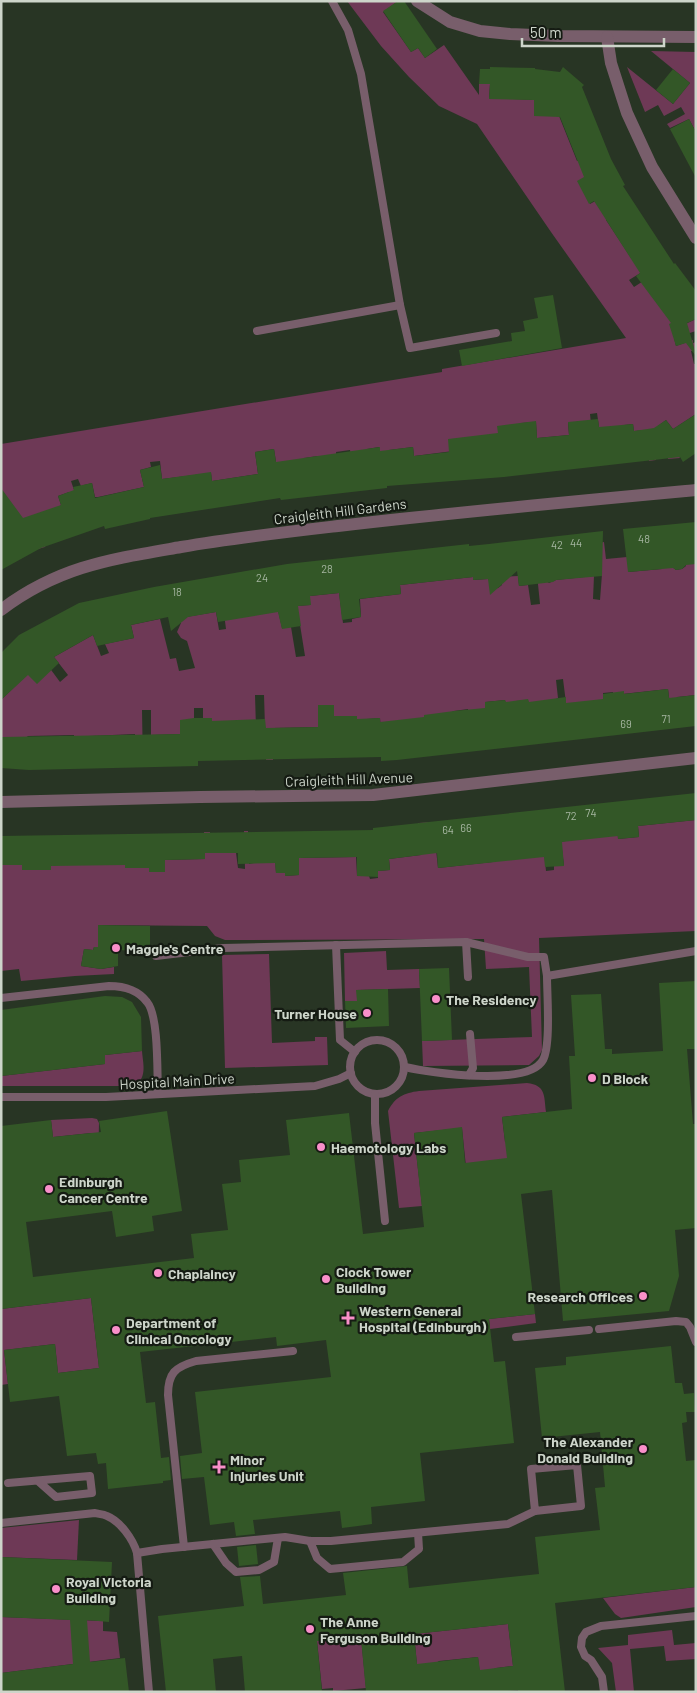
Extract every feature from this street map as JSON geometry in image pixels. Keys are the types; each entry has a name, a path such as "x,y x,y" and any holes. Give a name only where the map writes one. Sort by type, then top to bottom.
{"street":[{"path":"417,1 450,22 480,30 510,34 696,37"},
{"path":"608,37 611,63 627,114 652,167 696,238"},
{"name":"Craigleith Hill Gardens","path":"1,610 50,580 112,558 301,530 696,490"},
{"name":"Craigleith Hill Avenue","path":"1,802 373,795 696,758"}],"lane":[{"path":"332,1 348,30 361,74 400,305 410,348 496,333"},
{"path":"257,331 400,305"},
{"path":"466,942 468,977"},
{"path":"156,956 223,948 466,942 528,957 544,957 547,976 547,1049 542,1061 536,1068 526,1073 514,1075 469,1075 405,1067"},
{"path":"336,945 340,1040 355,1052"},
{"path":"547,976 696,952"},
{"path":"1,998 109,986 122,987 136,992 148,1003 154,1017 158,1094"},
{"path":"469,1075 473,1068 470,1034"},
{"path":"371,1040 385,1041 397,1048 405,1067 399,1084 384,1094 369,1093 359,1087 351,1073 350,1066 355,1052 359,1047 371,1040"},
{"name":"Hospital Main Drive","path":"1,1097 106,1097 315,1086 339,1079 351,1073"},
{"path":"374,1094 375,1123 385,1221"},
{"path":"598,1329 676,1321 686,1322 696,1342"},
{"path":"516,1337 589,1330"},
{"path":"184,1547 168,1395 169,1378 174,1371 183,1365 196,1361 293,1351"},
{"path":"137,1553 278,1538 331,1542 508,1524 535,1511 581,1506 576,1465 531,1469 535,1511"},
{"path":"8,1483 90,1476 92,1493 56,1496 38,1481"},
{"path":"1,1523 95,1513 107,1516 124,1530 136,1548 137,1553 149,1692"},
{"path":"310,1541 317,1558 330,1569 403,1562 420,1549 418,1533"},
{"path":"213,1544 226,1563 236,1572 259,1570 274,1562 278,1538"},
{"path":"604,1692 602,1677 581,1647 582,1638 586,1632 601,1626 696,1616"}],"shaded area":[{"path":"347,1 398,1 383,12 411,52 418,48 425,58 444,45 479,95 479,84 490,84 489,98 534,100 534,116 543,116 543,104 557,111 577,161 595,155 590,204 606,195 625,207 606,220 631,258 658,241 668,256 629,280 634,287 651,276 675,329 696,319 696,331 674,338 676,346 693,340 693,343 696,342 696,350 691,351 694,364 696,364 696,414 673,429 666,420 658,426 680,458 668,459 666,444 655,445 656,460 649,461 645,430 634,431 633,424 624,425 600,434 597,413 590,414 592,433 583,421 568,423 569,435 537,438 536,422 521,423 523,442 414,456 413,447 389,450 381,456 379,447 367,449 368,458 352,460 350,450 336,452 337,462 318,456 304,458 304,465 277,468 274,449 255,452 258,474 212,481 211,473 162,479 160,461 150,462 151,467 140,470 144,487 95,497 92,483 84,485 86,498 78,479 71,481 77,499 69,492 58,496 61,505 45,547 38,549 1,495 1,444 442,372 442,369 626,338 477,124 439,106 381,46"},
{"path":"651,51 696,52 696,132 689,119 670,128 667,124 685,114 681,107 664,116 658,105 645,112 627,67 673,104 690,83"},
{"path":"604,542 606,559 627,557 629,572 662,569 661,558 676,570 682,569 686,566 684,555 696,564 696,695 677,697 671,712 668,689 622,694 614,700 613,692 603,693 604,709 566,703 563,679 556,680 558,698 530,712 528,700 516,701 509,732 505,700 485,702 486,717 469,719 468,709 454,711 425,724 381,728 380,718 367,719 357,726 357,716 334,716 334,705 318,705 318,727 273,728 273,760 266,760 264,695 255,695 256,728 248,720 237,720 222,729 203,718 203,708 194,708 194,733 180,720 180,734 151,735 151,710 142,710 143,767 136,767 135,734 89,736 90,768 75,768 74,735 28,736 18,744 18,737 1,737 1,700 43,659 60,682 68,675 54,657 93,635 101,656 109,653 105,644 134,638 131,625 160,619 170,659 176,658 179,671 195,668 187,641 181,638 177,632 181,623 180,618 216,612 219,630 226,629 221,591 276,602 282,628 291,627 296,657 305,656 297,606 310,605 310,596 339,593 343,623 352,622 352,619 361,617 360,599 401,594 400,585 473,577 473,580 488,579 494,589 502,585 501,577 518,576 519,586 528,585 531,605 540,604 534,545 546,581 549,583 556,580 594,576 593,599 600,600 602,574 598,543"},
{"path":"696,820 696,931 539,938 542,1050 539,1056 529,1065 423,1066 422,1041 532,1037 529,967 486,969 484,939 225,940 215,936 207,926 99,925 98,947 94,947 93,950 84,949 81,966 101,969 114,967 114,974 21,981 19,969 1,971 1,865 18,865 22,855 23,870 50,870 50,856 125,865 126,868 149,868 165,872 165,860 205,859 204,832 210,832 210,853 236,853 238,868 245,869 244,831 248,831 249,864 275,858 276,873 285,873 285,876 299,875 299,858 356,857 357,876 369,876 370,879 378,878 378,871 390,870 389,859 421,855 418,823 433,822 438,868 493,862 543,842 546,871 554,870 554,866 564,865 561,842 617,829 618,839 639,837 638,826"},
{"path":"386,951 387,970 419,969 420,988 357,990 357,1001 345,1001 344,953"},
{"path":"269,954 272,1043 315,1041 315,1037 327,1037 328,1065 225,1068 222,955"},
{"path":"142,1051 143,1075 138,1083 133,1086 1,1086 1,1076 105,1064 105,1055"},
{"path":"527,1083 538,1086 543,1092 546,1112 502,1117 505,1142 547,1138 471,1215 462,1128 414,1133 422,1206 399,1208 388,1111 397,1099 409,1093 419,1091"},
{"path":"97,1119 99,1123 98,1166 95,1166 91,1133 53,1137 51,1120"},
{"path":"91,1298 99,1368 58,1373 55,1344 4,1350 8,1384 1,1385 1,1309"},
{"path":"535,1314 536,1323 490,1329 489,1319"},
{"path":"79,1520 77,1560 1,1557 1,1528"},
{"path":"696,1587 696,1607 621,1618 615,1614 603,1598"},
{"path":"1,1617 103,1621 103,1631 117,1632 120,1658 1,1673"},
{"path":"508,1624 513,1666 496,1668 480,1675 478,1657 439,1661 418,1675 414,1634"},
{"path":"672,1630 674,1645 696,1643 696,1659 666,1661 664,1646 630,1649 634,1692 616,1692 612,1663 598,1648 628,1645 628,1635"},
{"path":"361,1638 366,1688 333,1691 333,1688 322,1689 317,1641"}],"building":[{"path":"398,1 404,1 437,49 425,58 418,48 411,52 383,11"},
{"path":"490,67 535,68 560,72 563,67 584,85 582,87 611,159 625,185 623,186 674,264 696,291 696,319 687,323 695,355 686,343 676,346 669,324 671,323 636,276 640,273 594,201 589,204 577,181 584,177 560,117 534,116 534,100 489,99 490,84 479,84 480,69 490,69"},
{"path":"673,69 690,83 673,104 656,90"},
{"path":"689,119 696,132 696,178 670,129"},
{"path":"553,295 562,348 462,366 459,350 512,341 511,333 525,331 523,321 538,318 534,298"},
{"path":"696,414 696,453 683,462 680,457 504,477 387,486 387,488 281,500 280,498 150,518 105,529 104,526 41,548 1,570 1,488 23,518 61,505 58,496 74,490 73,487 92,483 95,498 144,487 140,470 160,465 162,479 211,472 212,481 258,474 255,452 274,449 276,462 380,447 380,451 413,447 414,456 449,452 448,439 498,433 497,426 536,421 537,438 569,435 568,422 598,419 599,427 633,424 634,431 654,428 666,420 673,429"},
{"path":"696,522 696,564 686,565 682,569 676,570 673,568 628,572 623,529"},
{"path":"603,531 602,576 556,580 519,586 517,571 490,595 488,579 473,580 473,577 400,585 401,594 359,599 361,617 342,620 339,593 310,596 311,605 298,606 301,626 282,629 278,612 218,622 216,612 188,617 171,631 168,617 131,625 134,638 97,646 93,635 54,657 59,663 37,684 28,675 1,700 1,653 19,635 79,603 154,587 287,564"},
{"path":"668,689 669,698 696,695 696,726 381,761 381,757 198,761 198,766 29,770 1,768 1,737 180,734 180,720 194,718 212,718 212,721 265,719 266,728 318,727 318,705 334,705 334,716 357,716 357,719 380,718 380,722 485,708 485,702 528,699 529,702 566,697 566,703 603,699 603,694 624,691 624,694"},
{"path":"696,793 696,820 638,826 639,837 618,839 618,836 562,842 564,866 545,867 544,857 438,868 437,853 389,859 390,870 378,871 378,877 357,876 357,857 299,858 299,875 285,876 285,873 276,873 275,863 238,864 238,853 205,853 205,859 165,860 165,872 149,872 149,868 125,868 125,865 51,866 51,870 22,870 22,865 1,865 1,836 373,830 373,828"},
{"name":"Maggie's Centre","path":"98,925 150,926 150,946 138,946 138,951 118,950 118,966 101,969 81,966 84,949 93,950 94,947 98,947"},
{"name":"The Residency","path":"449,968 452,1040 422,1041 419,969"},
{"path":"696,981 696,1049 687,1049 693,1124 696,1124 696,1228 675,1230 679,1276 669,1311 563,1321 552,1190 521,1194 535,1314 489,1319 494,1362 505,1361 514,1443 420,1453 425,1501 371,1507 372,1524 342,1528 340,1511 253,1520 255,1534 236,1536 234,1522 210,1525 204,1477 182,1479 180,1456 202,1453 195,1392 331,1377 326,1340 277,1346 276,1337 140,1352 146,1403 155,1402 161,1458 169,1457 171,1480 163,1481 163,1483 108,1489 106,1463 98,1464 96,1453 67,1456 59,1396 10,1402 4,1350 55,1344 58,1373 99,1368 91,1298 1,1309 1,1126 51,1120 53,1137 101,1132 99,1121 167,1111 182,1211 152,1216 154,1231 116,1237 112,1211 26,1222 33,1277 194,1258 191,1234 228,1230 222,1184 241,1182 239,1160 290,1155 286,1120 349,1113 363,1234 424,1227 414,1133 462,1127 465,1163 507,1158 502,1117 572,1109 569,1056 575,1056 571,995 601,994 605,1049 612,1049 612,1054 663,1051 659,983"},
{"name":"Turner House","path":"388,989 389,1026 346,1028 345,1001 357,1001 356,990"},
{"path":"105,996 122,997 132,1002 141,1017 142,1051 105,1055 105,1064 1,1076 1,1010"},
{"path":"671,1346 675,1383 682,1383 684,1394 694,1393 695,1412 686,1412 687,1422 682,1423 686,1461 696,1460 696,1587 555,1603 565,1692 518,1692 518,1690 497,1692 366,1692 361,1638 317,1641 322,1692 245,1692 242,1656 213,1659 216,1692 166,1692 158,1616 244,1606 240,1577 260,1576 263,1604 346,1595 343,1573 407,1566 409,1588 539,1574 535,1537 600,1530 595,1488 605,1487 600,1432 542,1438 535,1368 566,1365 566,1357","holes":["508,1624 513,1666 480,1670 478,1657 417,1664 414,1634"]},
{"path":"256,1545 258,1564 239,1566 237,1547"},
{"name":"Royal Victoria Building","path":"1,1557 112,1562 109,1622 87,1620 90,1662 125,1658 129,1692 1,1692 1,1673 73,1664 70,1620 1,1617"}],"place":[{"name":"Maggie's Centre","path":"116,948"},
{"name":"The Residency","path":"436,999"},
{"name":"Turner House","path":"367,1013"},
{"name":"D Block","path":"592,1078"},
{"name":"Haemotology Labs","path":"321,1147"},
{"name":"Edinburgh Cancer Centre","path":"49,1189"},
{"name":"Chaplaincy","path":"158,1273"},
{"name":"Clock Tower Building","path":"326,1279"},
{"name":"Research Offices","path":"643,1296"},
{"name":"Western General Hospital (Edinburgh)","path":"348,1318"},
{"name":"Department of Clinical Oncology","path":"116,1330"},
{"name":"The Alexander Donald Building","path":"643,1449"},
{"name":"Minor Injuries Unit","path":"219,1467"},
{"name":"Royal Victoria Building","path":"56,1589"},
{"name":"The Anne Ferguson Building","path":"310,1629"}]}
